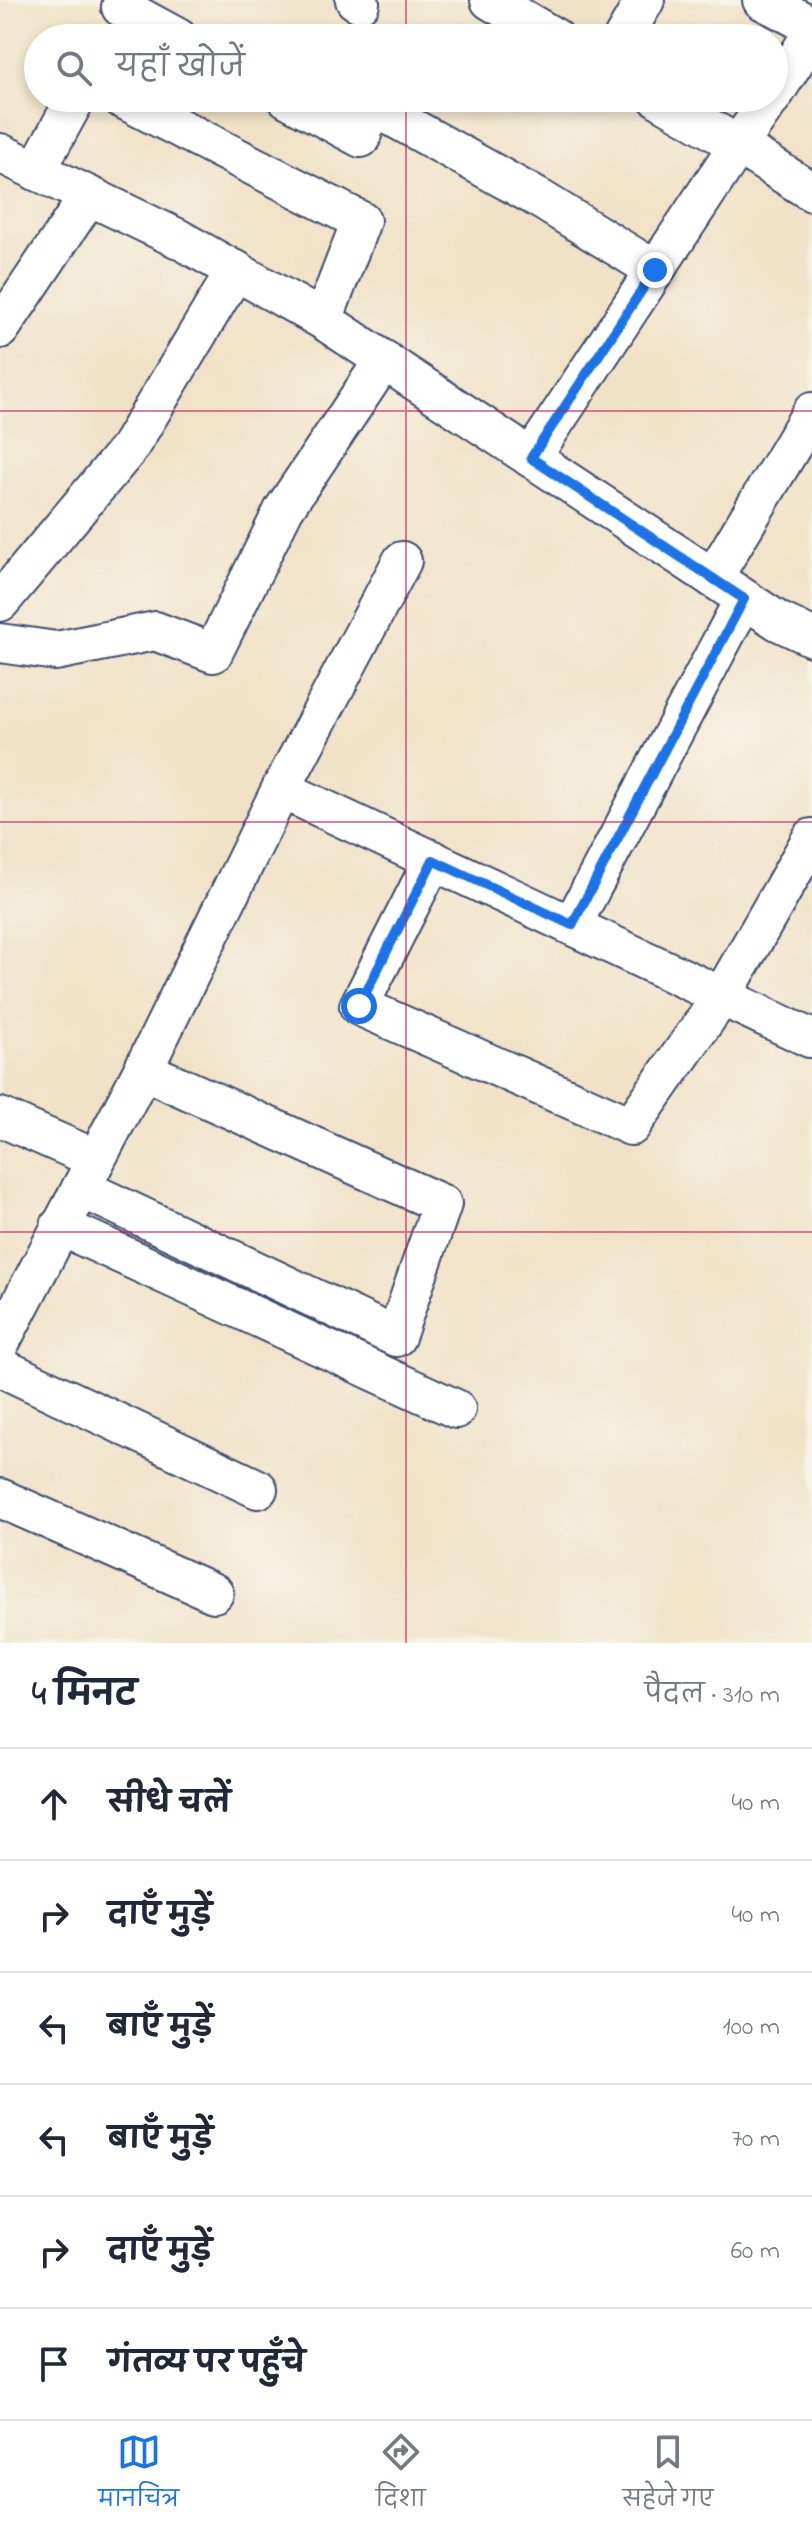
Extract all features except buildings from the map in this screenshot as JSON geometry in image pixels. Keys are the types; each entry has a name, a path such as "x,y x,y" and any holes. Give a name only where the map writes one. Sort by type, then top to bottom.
{"street":[{"path":"490,0 531,24"},
{"path":"631,24 645,0"},
{"path":"762,0 812,26"},
{"path":"117,15 141,24"},
{"path":"788,72 812,34"},
{"path":"36,171 68,112"},
{"path":"148,112 361,221 323,320"},
{"path":"313,112 361,138 369,112"},
{"path":"384,112 540,199 655,270"},
{"path":"682,112 812,192"},
{"path":"531,458 762,112"},
{"path":"0,153 179,239 323,320 744,599 778,621 812,637"},
{"path":"0,329 89,196"},
{"path":"0,602 129,448 236,270"},
{"path":"0,643 56,651 155,631 213,653 284,509 384,360"},
{"path":"713,578 812,412"},
{"path":"0,1343 13,1287 60,1226 89,1173 281,789 402,561"},
{"path":"572,925 744,599"},
{"path":"281,789 810,1038"},
{"path":"433,860 359,1006 631,1126 722,996 812,838"},
{"path":"0,1117 89,1173 396,1337 442,1204 143,1070"},
{"path":"60,1226 456,1409"},
{"path":"0,1367 258,1489"},
{"path":"0,1498 214,1593"}],"route":[{"path":"359,1006 433,860 572,925 744,599 531,458 655,270"}]}
